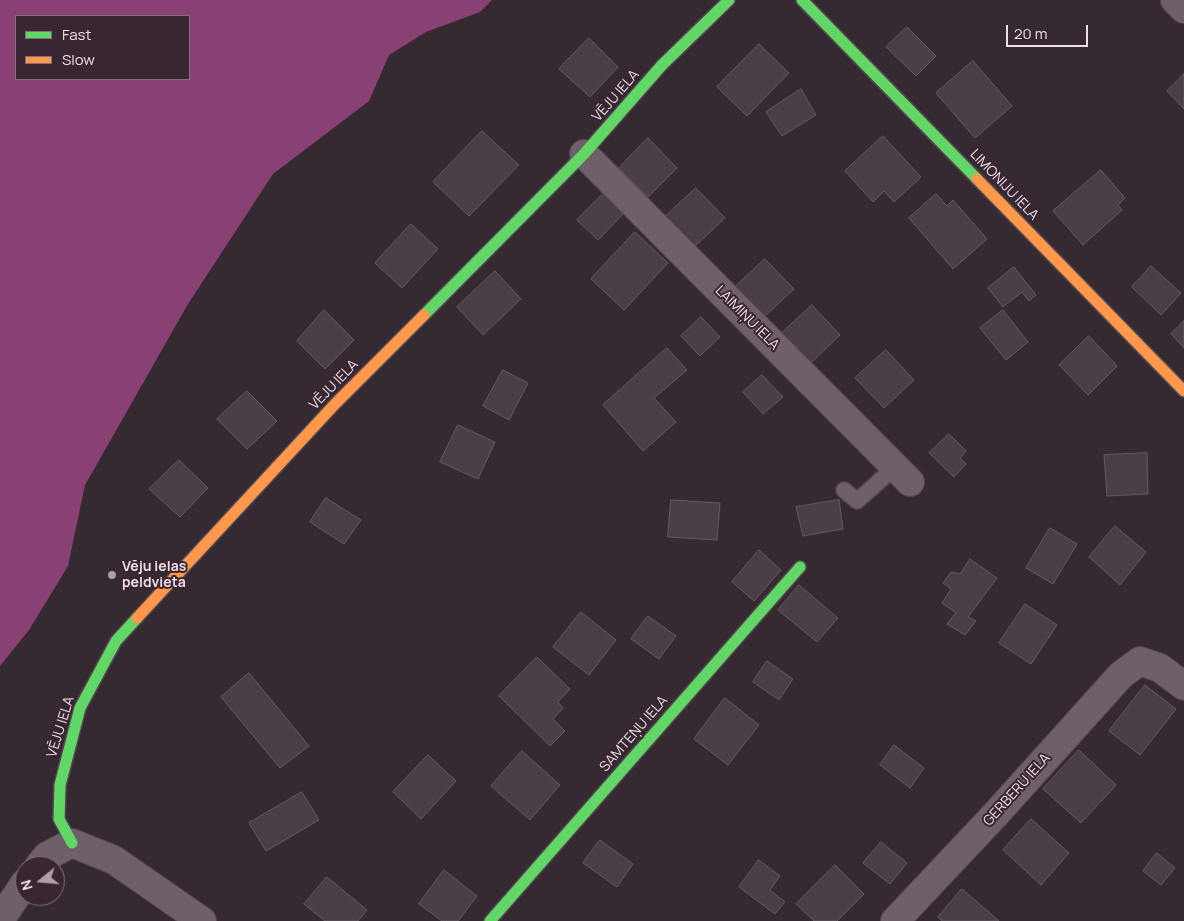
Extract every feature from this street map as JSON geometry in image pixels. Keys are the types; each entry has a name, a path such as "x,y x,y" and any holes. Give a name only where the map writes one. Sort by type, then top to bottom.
{"street":[{"name":"VĒJU IELA","path":"72,842 59,819 60,785 80,708 116,641 335,404 584,154 662,65 729,0"},
{"name":"LIMONIJU IELA","path":"802,0 1184,391"},
{"path":"1175,0 1184,9"},
{"name":"LAIMIŅU IELA","path":"584,154 902,475"},
{"name":"SAMTEŅU IELA","path":"490,921 800,567"},
{"name":"GERBERU IELA","path":"895,921 994,816 1121,675 1140,661 1160,668 1184,686"},
{"path":"47,856 72,842 114,860 202,921"},
{"path":"0,920 15,898"}],"lane":[{"path":"844,490 857,501 902,475"}],"shaded area":[{"path":"0,0 492,0 480,12 426,32 389,55 369,101 273,174 188,304 85,485 68,566 29,630 0,666"}],"building":[{"path":"907,27 936,56 916,76 886,47"},
{"path":"589,38 618,67 590,97 559,69"},
{"path":"759,44 789,73 747,116 717,87"},
{"path":"973,61 1012,106 975,138 936,93"},
{"path":"1184,74 1184,109 1167,91"},
{"path":"801,89 816,115 782,136 766,112"},
{"path":"482,131 519,165 469,216 433,182"},
{"path":"883,136 921,177 894,202 884,191 873,202 845,171"},
{"path":"648,138 677,168 648,197 619,168"},
{"path":"1101,170 1125,198 1118,205 1122,210 1083,245 1053,211"},
{"path":"696,188 725,218 695,246 666,216"},
{"path":"606,191 626,211 598,240 577,220"},
{"path":"936,194 947,206 953,200 987,239 953,269 909,218"},
{"path":"411,224 438,249 402,288 375,263"},
{"path":"635,232 668,263 624,310 591,279"},
{"path":"765,259 794,289 764,317 735,287"},
{"path":"1151,266 1181,293 1161,315 1132,287"},
{"path":"1014,267 1036,295 1029,301 1022,292 1003,307 988,288"},
{"path":"495,271 521,299 483,335 457,307"},
{"path":"812,305 840,335 811,363 782,333"},
{"path":"324,310 354,340 325,369 297,341"},
{"path":"1003,310 1028,342 1006,360 980,328"},
{"path":"701,317 720,337 700,356 681,336"},
{"path":"1184,321 1184,348 1171,334"},
{"path":"1089,336 1117,366 1088,395 1059,365"},
{"path":"667,348 687,370 654,398 676,422 643,451 603,405"},
{"path":"886,350 914,380 884,408 855,378"},
{"path":"503,370 528,383 509,420 483,406"},
{"path":"762,375 783,397 763,414 743,392"},
{"path":"247,391 277,421 247,449 217,419"},
{"path":"458,425 495,442 478,479 440,462"},
{"path":"949,434 966,451 960,458 966,464 954,477 929,453"},
{"path":"1147,453 1148,494 1107,496 1104,455"},
{"path":"179,460 208,488 180,517 149,489"},
{"path":"326,498 361,520 344,544 310,522"},
{"path":"671,500 720,503 717,540 668,537"},
{"path":"839,500 843,529 803,536 796,507"},
{"path":"1115,526 1146,552 1120,585 1089,557"},
{"path":"1050,528 1077,544 1053,584 1026,568"},
{"path":"759,550 781,570 754,601 732,582"},
{"path":"970,559 997,578 968,617 976,621 965,635 947,624 956,613 942,603 951,589 943,583 951,572 960,574"},
{"path":"799,585 838,618 817,642 778,610"},
{"path":"1025,604 1057,625 1031,664 999,643"},
{"path":"581,612 616,640 589,675 553,647"},
{"path":"648,616 676,636 659,659 631,639"},
{"path":"537,657 570,689 558,702 563,708 553,719 565,731 550,746 499,696"},
{"path":"767,661 793,679 779,700 753,682"},
{"path":"249,673 309,746 280,768 221,697"},
{"path":"1145,685 1176,709 1140,755 1109,731"},
{"path":"725,698 759,725 728,765 694,739"},
{"path":"894,745 924,768 910,788 880,765"},
{"path":"1079,750 1116,785 1081,823 1043,789"},
{"path":"522,751 560,785 530,820 491,786"},
{"path":"428,755 456,781 421,819 393,792"},
{"path":"302,792 319,820 266,851 249,823"},
{"path":"1031,819 1069,853 1041,885 1003,850"},
{"path":"600,840 633,864 617,887 583,863"},
{"path":"881,842 907,863 890,884 863,863"},
{"path":"1157,853 1175,868 1161,885 1143,871"},
{"path":"759,860 780,876 770,890 785,902 775,914 739,887"},
{"path":"835,865 864,894 837,921 814,921 796,904"},
{"path":"444,870 477,896 458,921 442,921 419,904"},
{"path":"327,877 367,910 358,921 325,921 304,904"},
{"path":"962,889 999,921 942,921 938,917"}],"traffic: fast":[{"path":"424,315 584,154 662,65 729,0"},
{"path":"802,0 977,179"},
{"path":"490,921 800,567"},
{"path":"72,843 59,819 60,785 80,708 116,641 137,618"}],"traffic: slow":[{"path":"977,179 1184,391"},
{"path":"137,618 335,404 424,315"}],"place":[{"name":"Vēju ielas peldvieta","path":"112,575"}]}
